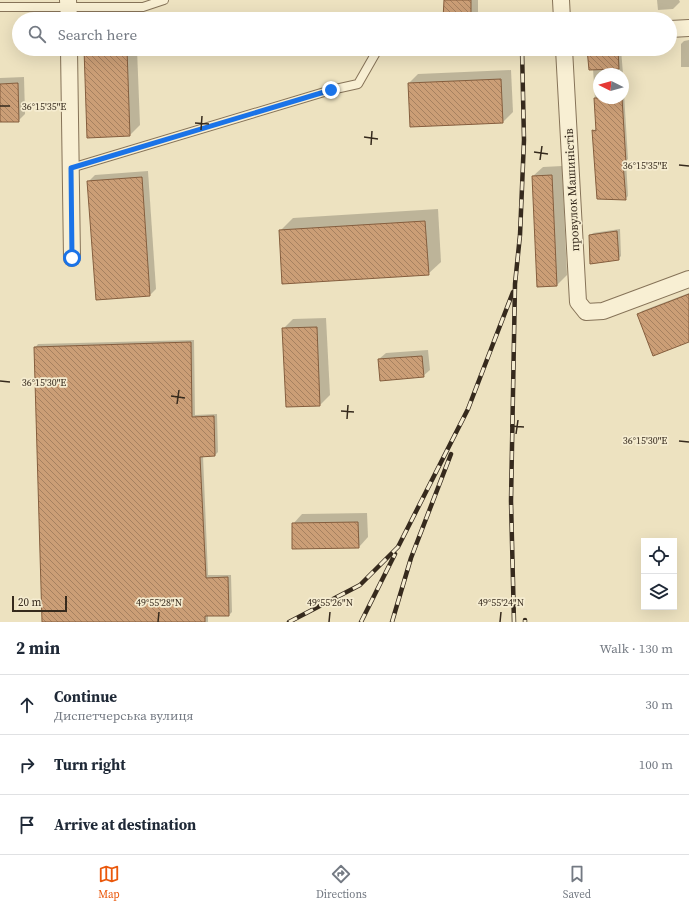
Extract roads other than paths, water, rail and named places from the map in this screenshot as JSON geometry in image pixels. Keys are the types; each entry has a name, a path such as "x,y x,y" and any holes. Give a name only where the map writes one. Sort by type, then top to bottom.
{"street":[{"path":"561,0 562,12"},
{"path":"677,29 689,28"},
{"path":"69,56 72,258"},
{"name":"провулок Машиністів","path":"564,56 578,302 586,312 603,311 689,279"}],"lane":[{"path":"0,7 69,9 143,6 164,0"},
{"path":"71,168 358,84 374,56"}],"railway":[{"path":"514,622 511,501 515,284 520,235 524,140 522,56"},
{"path":"289,622 360,585 398,547 468,409 513,292"},
{"path":"392,622 411,558 451,454"},
{"path":"361,622 395,554"}]}
